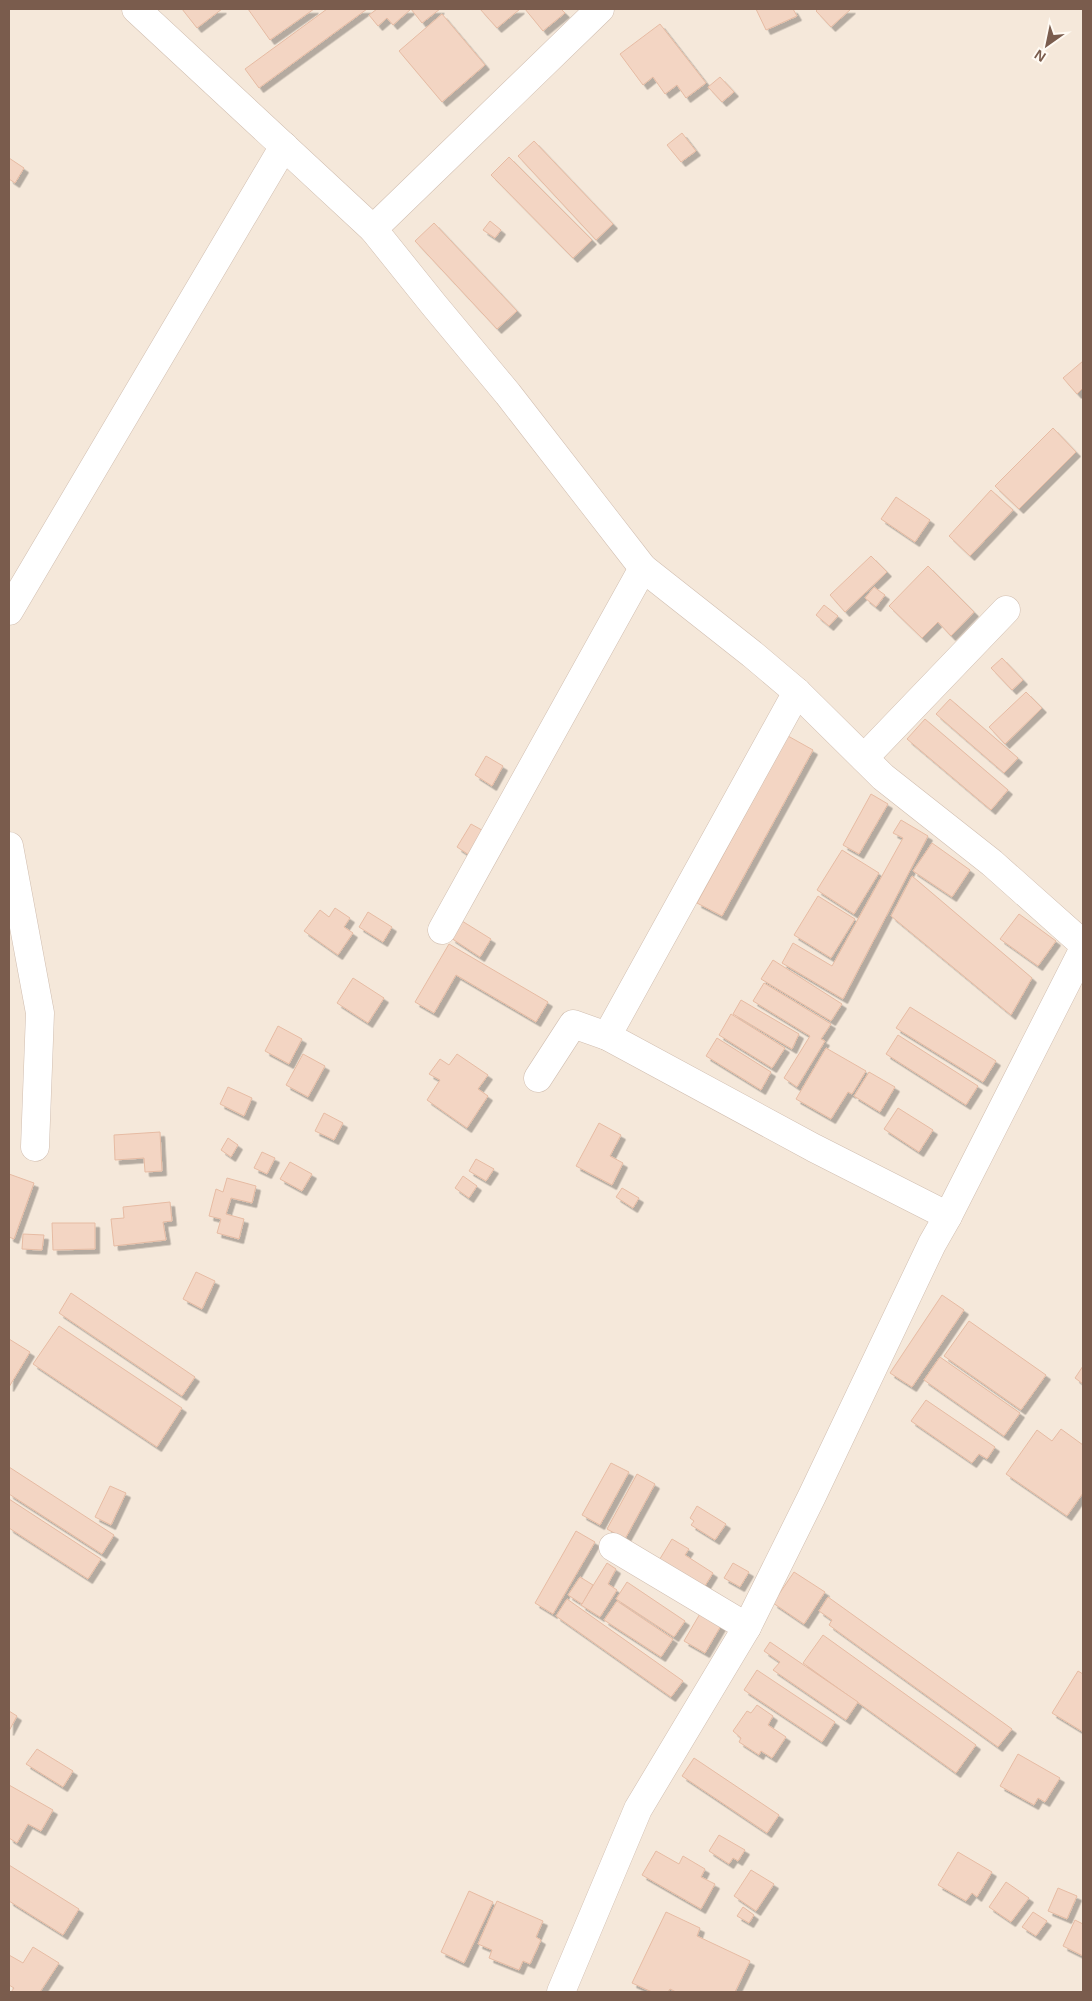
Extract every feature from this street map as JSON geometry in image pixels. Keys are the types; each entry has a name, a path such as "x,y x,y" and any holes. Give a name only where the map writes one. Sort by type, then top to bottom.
{"street":[{"path":"136,9 373,228 508,394 643,568 797,692 883,777 992,863 1083,944"},
{"path":"373,228 600,9"},
{"path":"9,611 284,146"},
{"path":"442,930 643,568"},
{"path":"864,758 1006,610"},
{"path":"606,1036 797,692"},
{"path":"9,846 40,1013 35,1147"},
{"path":"561,1992 638,1809 747,1627 812,1496 932,1244 1083,950"},
{"path":"538,1078 573,1024 606,1036 814,1148 948,1216"},
{"path":"613,1547 747,1627"}],"shaded area":[{"path":"9,9 1083,9 1083,1992 9,1992"}],"building":[{"path":"182,9 222,9 197,28"},
{"path":"248,9 314,9 270,40"},
{"path":"327,9 367,9 259,88 245,69"},
{"path":"377,9 411,9 393,25 387,18 378,26 369,15"},
{"path":"411,9 440,9 422,23"},
{"path":"480,9 520,9 497,28"},
{"path":"525,9 561,9 565,13 543,31"},
{"path":"756,9 793,9 797,16 766,30"},
{"path":"818,9 851,9 831,27 816,11"},
{"path":"442,14 485,65 442,102 399,51"},
{"path":"660,24 706,83 686,98 677,85 665,94 653,77 643,85 620,54"},
{"path":"720,77 734,92 722,102 708,87"},
{"path":"682,133 696,151 681,162 667,145"},
{"path":"534,141 613,224 596,240 518,156"},
{"path":"509,157 592,240 573,258 491,175"},
{"path":"9,158 24,168 15,183 9,179"},
{"path":"490,221 501,230 495,238 483,230"},
{"path":"434,223 517,311 497,329 415,241"},
{"path":"1083,361 1083,388 1077,394 1063,378"},
{"path":"1053,428 1076,452 1019,509 995,486"},
{"path":"991,490 1013,510 970,556 949,536"},
{"path":"896,497 930,520 915,542 881,519"},
{"path":"871,556 887,572 845,612 830,595"},
{"path":"928,566 974,612 951,636 938,622 922,638 889,606"},
{"path":"874,587 885,595 876,607 865,598"},
{"path":"824,605 838,616 829,626 816,615"},
{"path":"1002,658 1023,680 1012,690 991,668"},
{"path":"1026,692 1042,708 1005,744 989,727"},
{"path":"950,699 1018,758 1004,773 936,714"},
{"path":"925,719 1008,790 991,810 907,739"},
{"path":"788,736 813,750 722,916 697,903"},
{"path":"486,756 503,766 492,786 475,775"},
{"path":"871,794 888,804 859,854 843,845"},
{"path":"901,820 928,836 843,999 782,963 793,943 832,966 903,838 893,833"},
{"path":"471,824 489,834 475,859 457,847"},
{"path":"932,843 970,870 952,897 913,871"},
{"path":"842,850 879,873 854,914 817,890"},
{"path":"912,876 1032,978 1011,1015 891,916"},
{"path":"818,896 855,919 831,958 794,935"},
{"path":"335,908 350,918 344,927 353,933 338,955 304,931 320,910 329,917"},
{"path":"368,912 392,927 383,942 359,927"},
{"path":"1019,914 1056,941 1038,966 1000,939"},
{"path":"462,921 491,939 480,957 451,938"},
{"path":"449,944 548,1002 536,1022 456,975 434,1013 415,1002"},
{"path":"773,960 842,1004 831,1021 761,979"},
{"path":"353,978 384,998 368,1023 337,1003"},
{"path":"764,983 831,1024 821,1039 825,1041 797,1087 784,1078 810,1036 753,1001"},
{"path":"741,1000 799,1034 792,1049 733,1014"},
{"path":"910,1007 996,1061 983,1082 896,1028"},
{"path":"731,1014 785,1048 772,1068 719,1035"},
{"path":"278,1026 302,1039 289,1064 265,1051"},
{"path":"898,1035 978,1086 966,1105 886,1054"},
{"path":"717,1038 771,1072 761,1090 706,1056"},
{"path":"826,1048 866,1071 852,1094 848,1092 831,1119 796,1099"},
{"path":"303,1054 325,1066 308,1097 286,1085"},
{"path":"457,1054 488,1075 478,1089 488,1096 467,1128 427,1100 440,1080 429,1074 440,1059 449,1065"},
{"path":"869,1072 895,1087 880,1112 854,1096"},
{"path":"228,1087 252,1098 244,1116 220,1104"},
{"path":"898,1108 933,1130 919,1152 884,1129"},
{"path":"324,1113 343,1123 334,1140 315,1131"},
{"path":"599,1123 621,1135 610,1156 623,1163 612,1185 576,1166"},
{"path":"160,1132 162,1171 145,1172 144,1158 115,1160 114,1135"},
{"path":"228,1138 238,1145 231,1157 221,1150"},
{"path":"262,1152 275,1158 267,1174 254,1168"},
{"path":"476,1159 494,1169 486,1181 469,1171"},
{"path":"290,1162 312,1174 302,1191 280,1179"},
{"path":"9,1174 34,1183 14,1239 9,1237"},
{"path":"463,1176 477,1186 469,1198 455,1188"},
{"path":"227,1178 256,1186 252,1203 231,1198 226,1214 244,1219 239,1239 217,1233 221,1219 209,1216 216,1189 223,1192"},
{"path":"622,1188 639,1198 633,1208 616,1197"},
{"path":"170,1202 172,1221 163,1222 166,1240 114,1246 111,1219 124,1218 123,1207"},
{"path":"52,1223 95,1223 95,1249 53,1250"},
{"path":"23,1234 44,1235 42,1250 22,1249"},
{"path":"196,1272 215,1281 202,1309 183,1299"},
{"path":"71,1293 195,1377 182,1396 59,1313"},
{"path":"942,1295 964,1310 912,1387 890,1373"},
{"path":"969,1321 1046,1375 1021,1410 944,1356"},
{"path":"59,1326 182,1408 157,1447 33,1364"},
{"path":"9,1339 30,1352 9,1387"},
{"path":"940,1357 1020,1413 1004,1436 924,1380"},
{"path":"1083,1366 1083,1384 1075,1378"},
{"path":"926,1400 995,1447 987,1459 979,1454 972,1463 911,1421"},
{"path":"1061,1429 1083,1445 1083,1493 1067,1516 1006,1474 1037,1430 1052,1441"},
{"path":"611,1463 629,1472 600,1525 582,1515"},
{"path":"9,1467 114,1535 102,1554 9,1494"},
{"path":"637,1474 655,1484 625,1539 607,1529"},
{"path":"110,1486 126,1493 111,1525 95,1517"},
{"path":"9,1499 101,1559 88,1579 9,1528"},
{"path":"697,1506 726,1524 715,1540 691,1525 694,1521 690,1518"},
{"path":"576,1531 595,1542 553,1614 535,1603"},
{"path":"672,1539 689,1549 685,1555 713,1573 700,1594 655,1567"},
{"path":"607,1563 616,1569 608,1584 617,1590 600,1617 581,1605"},
{"path":"733,1563 749,1572 740,1587 724,1578"},
{"path":"794,1572 825,1592 804,1624 773,1603"},
{"path":"580,1577 593,1585 582,1604 568,1595"},
{"path":"627,1582 685,1621 674,1637 616,1599"},
{"path":"828,1597 1012,1729 998,1747 829,1625 832,1620 819,1611"},
{"path":"567,1599 683,1681 671,1697 556,1616"},
{"path":"617,1601 673,1639 661,1657 604,1620"},
{"path":"701,1612 722,1624 705,1653 684,1641"},
{"path":"823,1635 976,1745 956,1773 803,1663"},
{"path":"770,1642 858,1702 846,1720 773,1670 780,1662 764,1651"},
{"path":"757,1670 835,1722 822,1742 744,1690"},
{"path":"1078,1671 1083,1674 1083,1732 1052,1713"},
{"path":"757,1705 773,1716 768,1725 786,1737 772,1758 761,1751 759,1755 739,1742 741,1738 733,1731 747,1711 751,1713"},
{"path":"9,1711 17,1716 9,1731"},
{"path":"37,1749 73,1771 63,1787 26,1764"},
{"path":"1018,1754 1060,1778 1045,1802 1038,1798 1034,1805 1000,1786"},
{"path":"694,1758 779,1815 767,1833 682,1776"},
{"path":"9,1785 53,1810 41,1831 28,1824 17,1843 9,1838"},
{"path":"719,1835 745,1850 738,1861 733,1858 729,1864 709,1851"},
{"path":"656,1851 679,1864 683,1856 705,1869 701,1877 715,1884 701,1909 642,1875"},
{"path":"958,1852 992,1872 977,1897 972,1893 966,1901 938,1885"},
{"path":"9,1865 79,1909 63,1935 9,1901"},
{"path":"751,1870 774,1884 756,1911 734,1896"},
{"path":"1006,1882 1029,1898 1011,1922 989,1907"},
{"path":"1058,1888 1077,1896 1067,1919 1048,1911"},
{"path":"469,1891 493,1902 464,1963 441,1952"},
{"path":"497,1901 543,1921 536,1937 541,1940 530,1964 523,1961 519,1970 489,1958 492,1950 478,1944"},
{"path":"743,1907 754,1915 749,1923 737,1916"},
{"path":"666,1912 700,1928 697,1936 750,1961 735,1992 676,1992 670,1989 668,1992 652,1992 632,1983"},
{"path":"1033,1912 1047,1921 1036,1936 1022,1927"},
{"path":"1075,1920 1083,1924 1083,1956 1063,1946"},
{"path":"33,1947 59,1963 40,1992 11,1992 14,1988 9,1985 9,1955 23,1963"}]}
